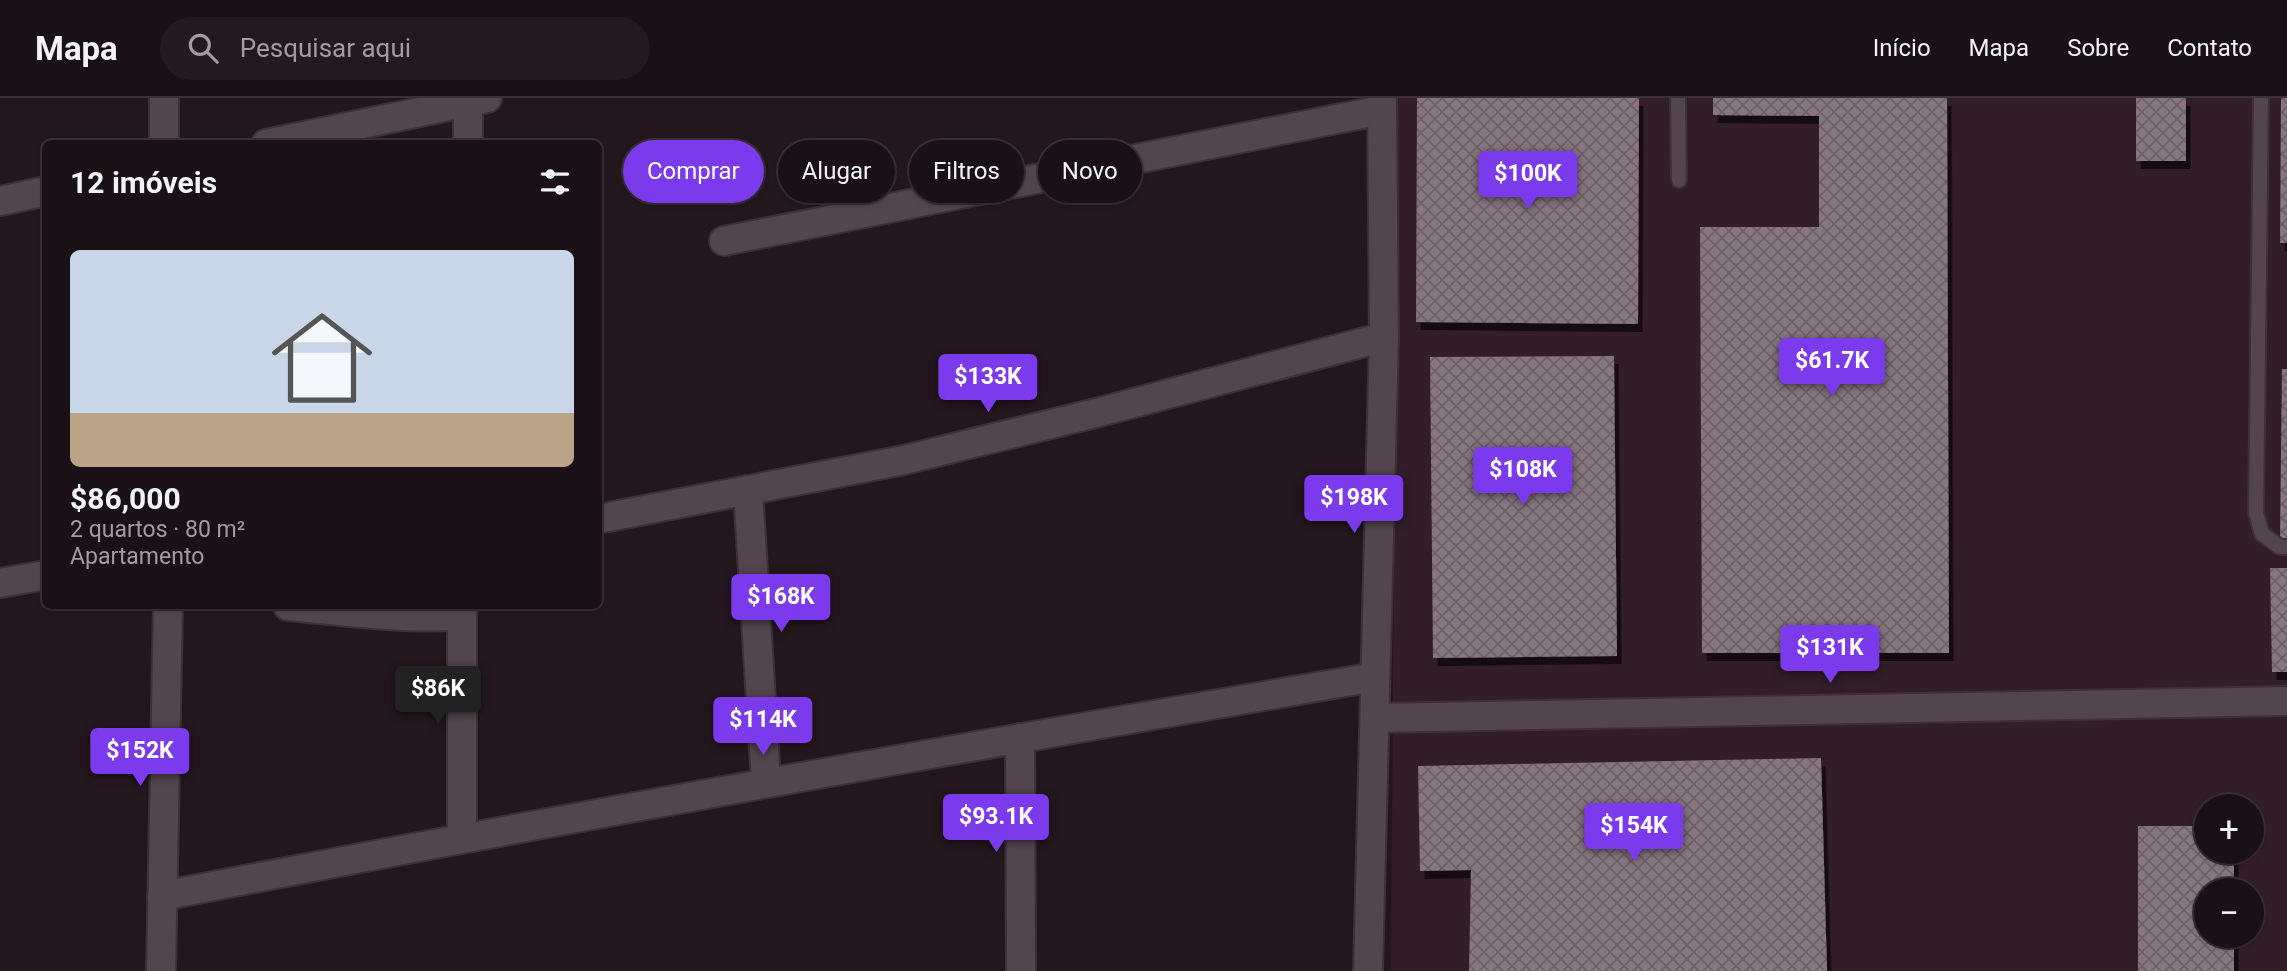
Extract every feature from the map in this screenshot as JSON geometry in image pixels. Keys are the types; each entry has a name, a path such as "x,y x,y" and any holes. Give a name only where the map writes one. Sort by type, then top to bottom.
{"street":[{"path":"164,98 164,140"},
{"path":"285,140 478,100 469,140"},
{"path":"724,241 1382,104 1384,337 1368,971"},
{"path":"0,201 42,192"},
{"path":"602,518 930,454 1384,337"},
{"path":"748,490 766,782"},
{"path":"0,583 42,576"},
{"path":"161,971 168,609"},
{"path":"324,609 407,616 463,610 462,837"},
{"path":"162,895 766,782 1375,677"},
{"path":"1375,718 2287,701"},
{"path":"1020,737 1021,971"}],"lane":[{"path":"1678,98 1679,180"},
{"path":"2260,98 2256,513 2262,534 2280,547 2287,547"}],"shaded area":[{"path":"1397,98 2287,98 2287,971 1391,971"}],"building":[{"path":"1417,98 1639,98 1638,324 1416,322"},
{"path":"1713,98 1947,98 1949,653 1702,653 1700,227 1819,227 1819,116 1713,115"},
{"path":"2136,98 2186,98 2186,161 2136,161"},
{"path":"2281,98 2287,98 2287,243 2280,243"},
{"path":"1614,356 1617,656 1433,658 1430,357"},
{"path":"2282,369 2287,369 2287,538 2280,538"},
{"path":"2270,568 2287,568 2287,672 2272,672"},
{"path":"1821,758 1827,971 1469,971 1471,870 1420,871 1418,766"},
{"path":"2138,826 2194,826 2194,864 2234,864 2234,878 2194,878 2194,948 2234,948 2234,971 2138,971"}]}
